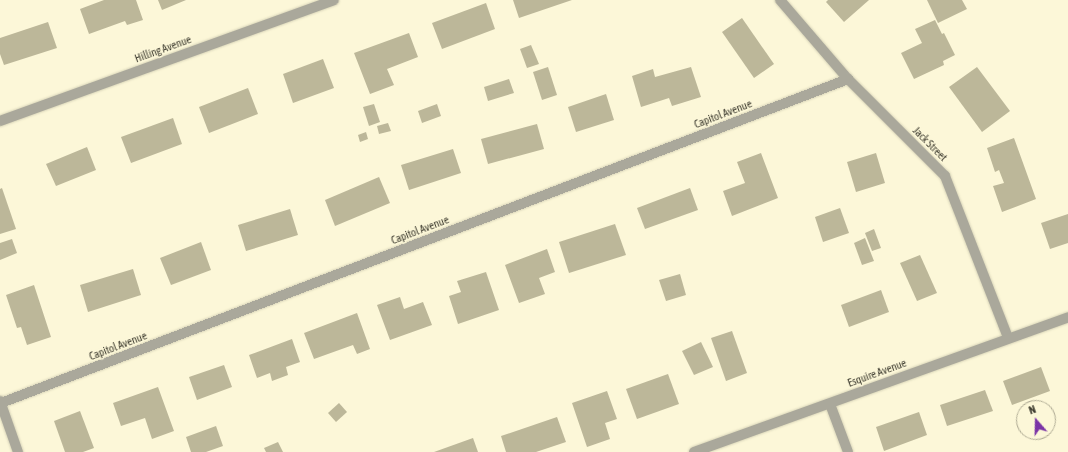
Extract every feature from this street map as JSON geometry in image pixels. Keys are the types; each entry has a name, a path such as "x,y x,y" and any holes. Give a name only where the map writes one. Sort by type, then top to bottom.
{"street":[{"name":"Hilling Avenue","path":"0,121 334,0"},
{"name":"Jack Street","path":"780,0 848,79 945,176 1008,338"},
{"name":"Capitol Avenue","path":"0,402 848,79"},
{"name":"Esquire Avenue","path":"694,452 1068,317"},
{"path":"0,402 18,452"},
{"path":"830,404 848,452"}],"building":[{"path":"104,0 136,0 143,20 127,25 125,21 89,34 80,9"},
{"path":"158,0 186,0 162,10"},
{"path":"513,0 572,0 519,18"},
{"path":"828,0 869,0 844,22 826,2"},
{"path":"927,0 962,0 967,9 938,23"},
{"path":"486,3 495,29 442,49 432,23"},
{"path":"742,18 774,64 754,78 722,32"},
{"path":"935,20 942,34 944,33 955,55 943,61 944,65 914,79 901,53 922,43 915,29"},
{"path":"48,22 57,48 4,65 0,54 0,38"},
{"path":"409,33 418,57 387,69 394,85 370,94 354,53"},
{"path":"531,45 539,64 527,68 520,49"},
{"path":"323,59 334,88 293,103 283,74"},
{"path":"548,67 557,95 542,100 533,72"},
{"path":"691,67 701,97 672,106 669,98 641,107 632,76 653,69 655,77"},
{"path":"977,67 1010,111 982,132 949,87"},
{"path":"509,79 514,93 488,101 484,87"},
{"path":"248,88 258,114 209,133 199,107"},
{"path":"606,94 614,120 576,132 568,107"},
{"path":"374,104 380,122 369,126 363,107"},
{"path":"437,104 441,116 422,123 418,111"},
{"path":"173,118 182,144 131,163 121,137"},
{"path":"388,123 391,131 379,134 377,126"},
{"path":"537,124 544,149 488,164 481,139"},
{"path":"366,132 368,139 360,142 358,135"},
{"path":"1014,138 1036,199 1002,212 993,186 1004,183 999,170 995,172 987,148"},
{"path":"87,147 96,170 56,186 46,164"},
{"path":"453,149 461,173 409,190 401,165"},
{"path":"761,153 778,198 732,216 723,191 745,183 737,162"},
{"path":"876,153 885,183 856,192 847,162"},
{"path":"379,177 390,203 335,226 325,200"},
{"path":"2,188 16,229 0,234 0,189"},
{"path":"690,188 698,210 645,229 637,208"},
{"path":"840,208 849,233 823,242 815,217"},
{"path":"290,209 298,235 246,251 238,225"},
{"path":"1068,214 1068,243 1050,249 1041,223"},
{"path":"615,224 626,255 569,273 559,242"},
{"path":"874,229 881,248 872,251 865,233"},
{"path":"865,238 874,261 862,265 854,243"},
{"path":"12,239 17,253 0,260 0,243"},
{"path":"201,242 211,270 171,285 160,258"},
{"path":"547,249 555,272 539,278 545,294 519,303 505,265"},
{"path":"920,255 937,293 917,301 900,263"},
{"path":"133,269 141,295 88,312 80,285"},
{"path":"486,272 499,310 458,324 449,296 461,292 457,281"},
{"path":"680,274 686,295 666,301 659,280"},
{"path":"34,285 51,337 27,345 21,327 17,328 6,295"},
{"path":"881,290 889,312 849,327 841,305"},
{"path":"400,297 404,309 423,302 432,325 390,340 377,305"},
{"path":"357,313 370,349 357,354 353,345 314,359 304,333"},
{"path":"732,331 747,373 726,381 711,338"},
{"path":"292,339 300,362 286,367 288,375 272,381 270,373 257,378 249,355"},
{"path":"701,342 713,367 694,375 682,351"},
{"path":"224,365 232,387 197,400 189,377"},
{"path":"1041,367 1050,391 1026,400 1016,400 1016,404 1012,405 1003,381"},
{"path":"668,374 679,404 637,419 626,389"},
{"path":"158,387 174,431 152,439 145,418 121,426 113,403"},
{"path":"985,390 993,411 947,426 940,405"},
{"path":"607,391 617,419 605,423 610,439 587,447 572,403"},
{"path":"339,403 347,412 336,422 328,413"},
{"path":"80,411 94,448 83,452 65,452 54,421"},
{"path":"919,412 927,435 884,451 876,427"},
{"path":"557,417 566,442 536,452 506,452 501,436"},
{"path":"216,426 223,446 206,452 191,452 186,437"},
{"path":"473,438 478,452 434,452"},
{"path":"278,442 283,452 266,452 264,448"}]}
